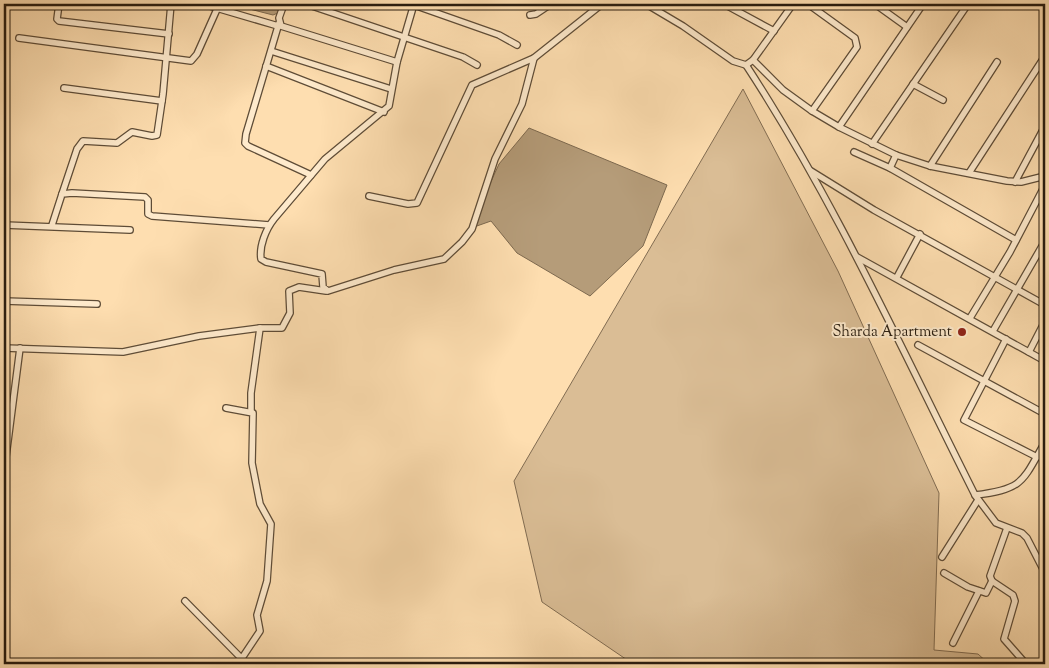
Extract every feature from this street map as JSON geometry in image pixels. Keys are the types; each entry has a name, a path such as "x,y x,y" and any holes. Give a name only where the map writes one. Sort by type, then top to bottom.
{"street":[{"path":"4,4 59,5 57,19 59,21 169,34"},
{"path":"52,225 79,144 86,140 117,143 132,132 155,136 158,133 171,4"},
{"path":"203,4 396,62"},
{"path":"284,4 246,134 246,143 248,146 311,175"},
{"path":"306,4 463,57 477,65"},
{"path":"328,291 324,287 322,274 266,262 261,259 260,254 268,225 337,148 384,112 391,100 396,62 413,4 499,35 517,46"},
{"path":"530,15 536,14 551,4"},
{"path":"370,196 408,204 417,202 472,85 534,58 602,4"},
{"path":"646,4 683,26 733,61 746,65 810,171 856,256 976,497 996,523 1022,533 1027,538 1045,573"},
{"path":"724,4 774,31"},
{"path":"746,65 753,60 793,4"},
{"path":"808,4 858,42 857,47 812,111"},
{"path":"875,4 907,27"},
{"path":"839,128 923,4"},
{"path":"872,144 968,4"},
{"path":"19,38 187,62 195,59 218,7"},
{"path":"271,51 391,89"},
{"path":"969,173 1045,56"},
{"path":"4,348 122,352 199,336 260,328 282,328 290,313 289,291 299,286 328,291 394,270 444,259 462,242 472,229 495,159 522,104 534,58"},
{"path":"753,60 783,90 812,111 839,128 896,155 930,166 1015,182 1045,176"},
{"path":"930,166 997,62"},
{"path":"266,66 384,112"},
{"path":"913,84 943,100"},
{"path":"64,88 162,101"},
{"path":"1015,182 1045,126"},
{"path":"854,152 890,168 1016,240"},
{"path":"890,168 896,155"},
{"path":"810,171 1045,306"},
{"path":"970,318 996,277 1045,185"},
{"path":"62,194 139,196 148,200 147,210 152,216 268,225"},
{"path":"4,225 52,225 130,230"},
{"path":"897,277 920,234"},
{"path":"993,332 1019,290 1045,241"},
{"path":"856,256 897,277 1045,361"},
{"path":"4,301 97,304"},
{"path":"1029,352 1045,321"},
{"path":"238,664 260,631 257,615 267,582 272,534 271,524 260,504 252,456 254,418 251,393 260,328"},
{"path":"1006,338 964,420 1037,457"},
{"path":"918,345 1045,414"},
{"path":"4,472 20,348"},
{"path":"226,408 252,412"},
{"path":"942,557 976,497 1015,486 1021,482 1045,442"},
{"path":"1007,528 990,576 992,581 1013,594 1015,601 1004,639 1026,664"},
{"path":"944,573 986,593 992,581"},
{"path":"953,644 980,591"},
{"path":"185,602 242,659"}],"shaded area":[{"path":"230,4 282,4 278,13 273,15"},
{"path":"743,89 838,271 939,493 934,650 978,654 989,664 633,664 542,602 514,481"},
{"path":"529,128 667,185 643,246 590,296 517,253 491,221 474,227 472,223 499,164"}],"place":[{"name":"Sharda Apartment","path":"962,332"}]}
